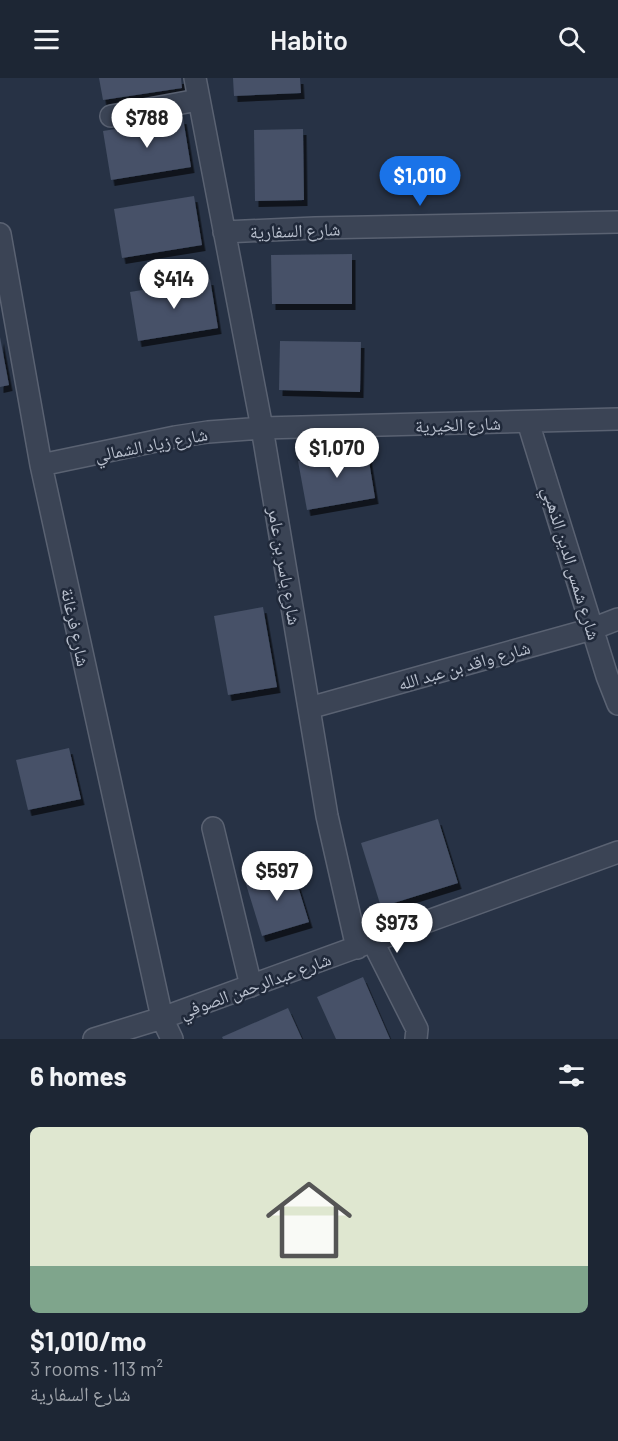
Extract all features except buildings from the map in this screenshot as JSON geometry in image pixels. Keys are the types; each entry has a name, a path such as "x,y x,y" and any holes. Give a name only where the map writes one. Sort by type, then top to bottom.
{"street":[{"name":"شارع ياسر بن عامر","path":"195,78 262,428 327,816 365,945 417,1029 416,1039"},
{"path":"111,117 198,100"},
{"name":"شارع السفارية","path":"224,232 618,222"},
{"name":"شارع فرغانة","path":"0,234 40,465 162,1018 172,1039"},
{"name":"شارع الخيرية","path":"262,428 618,419"},
{"name":"شارع شمس الدين الذهبي","path":"528,422 592,629 618,704"},
{"name":"شارع زياد الشمالي","path":"40,465 175,437 262,428"},
{"name":"شارع واقد بن عبد الله","path":"309,708 592,629 618,619"},
{"path":"213,828 251,986"},
{"name":"شارع عبدالرحمن الصوفي","path":"94,1039 162,1018 618,852"}]}
